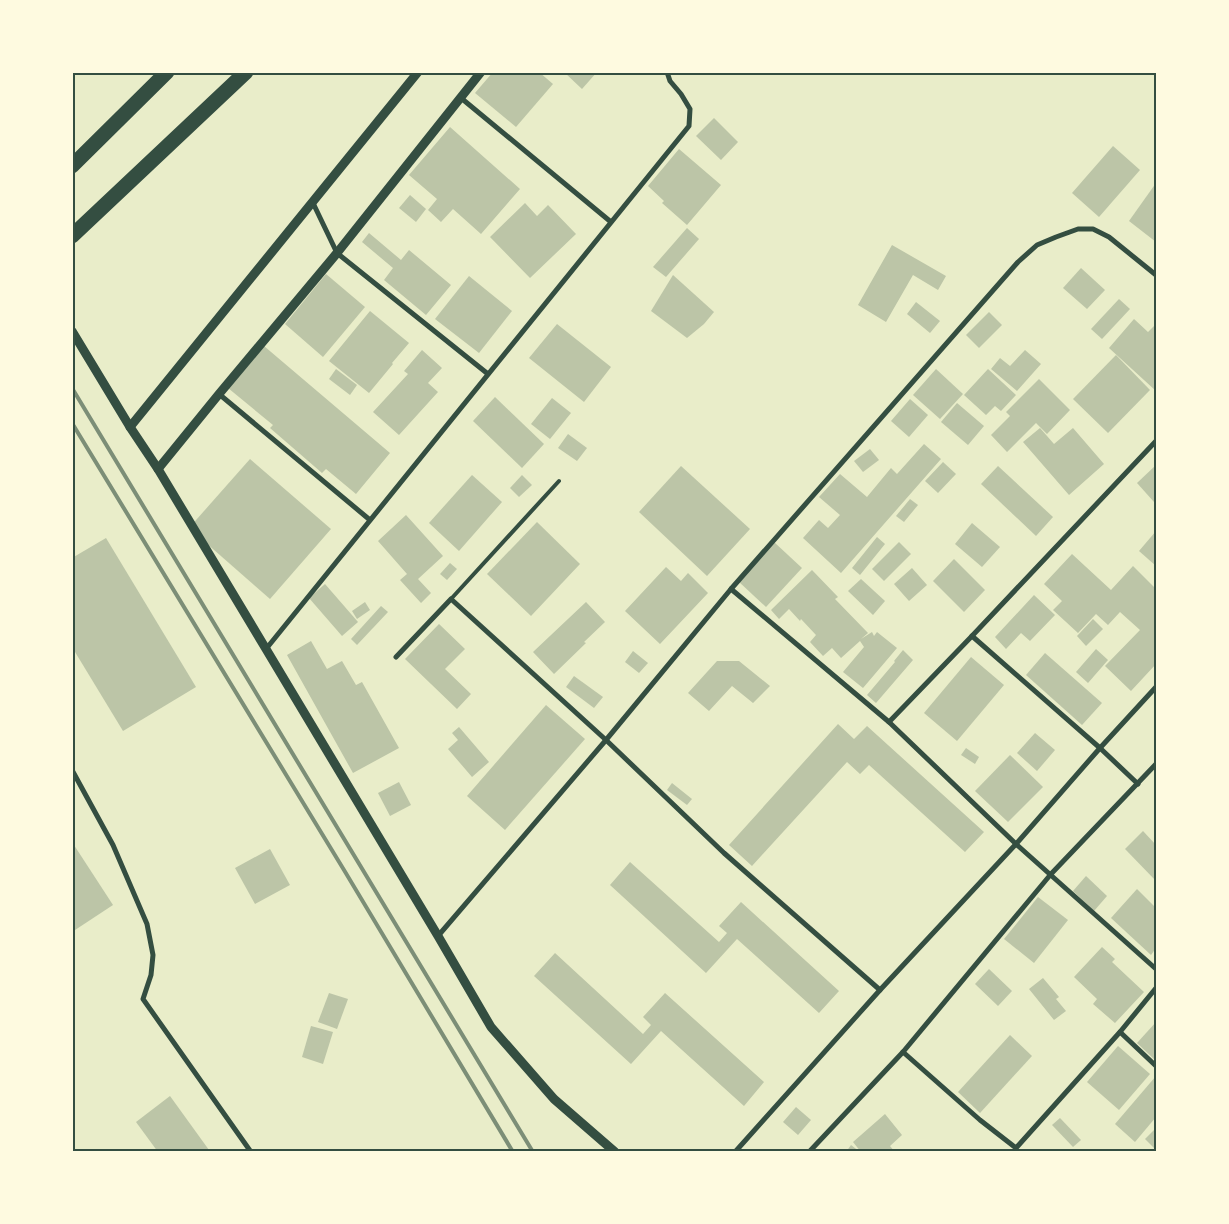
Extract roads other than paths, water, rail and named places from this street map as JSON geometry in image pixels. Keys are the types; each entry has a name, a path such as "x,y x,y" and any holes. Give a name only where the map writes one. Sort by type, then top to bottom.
{"highway":[{"path":"74,165 167,72"},
{"path":"72,236 246,72"}],"street":[{"path":"130,427 418,72"},
{"path":"158,469 218,394 337,253 482,72"},
{"path":"266,649 689,126 690,109 670,81 667,72"},
{"path":"461,98 611,222"},
{"path":"313,203 337,253 488,374"},
{"path":"438,936 606,740 731,589 1018,262 1037,245 1078,229 1093,229 1109,237 1156,276"},
{"path":"72,331 130,427 158,469 491,1027 554,1100 615,1152"},
{"path":"218,394 370,520"},
{"path":"889,722 1156,441"},
{"path":"731,589 889,722 1016,844 1052,874 1156,969"},
{"path":"396,657 451,599 606,740 724,852 880,990"},
{"path":"972,636 1100,748 1138,784"},
{"path":"735,1152 1156,688"},
{"path":"809,1152 903,1052 1052,874 1156,764"},
{"path":"72,770 113,845 147,924 153,955 151,975 143,999 251,1152"},
{"path":"903,1052 980,1120 1016,1148 1120,1032 1156,988"},
{"path":"1120,1032 1156,1066"}],"lane":[{"path":"451,599 559,481"}],"railway":[{"path":"72,388 533,1152"},
{"path":"72,423 513,1152"}]}
